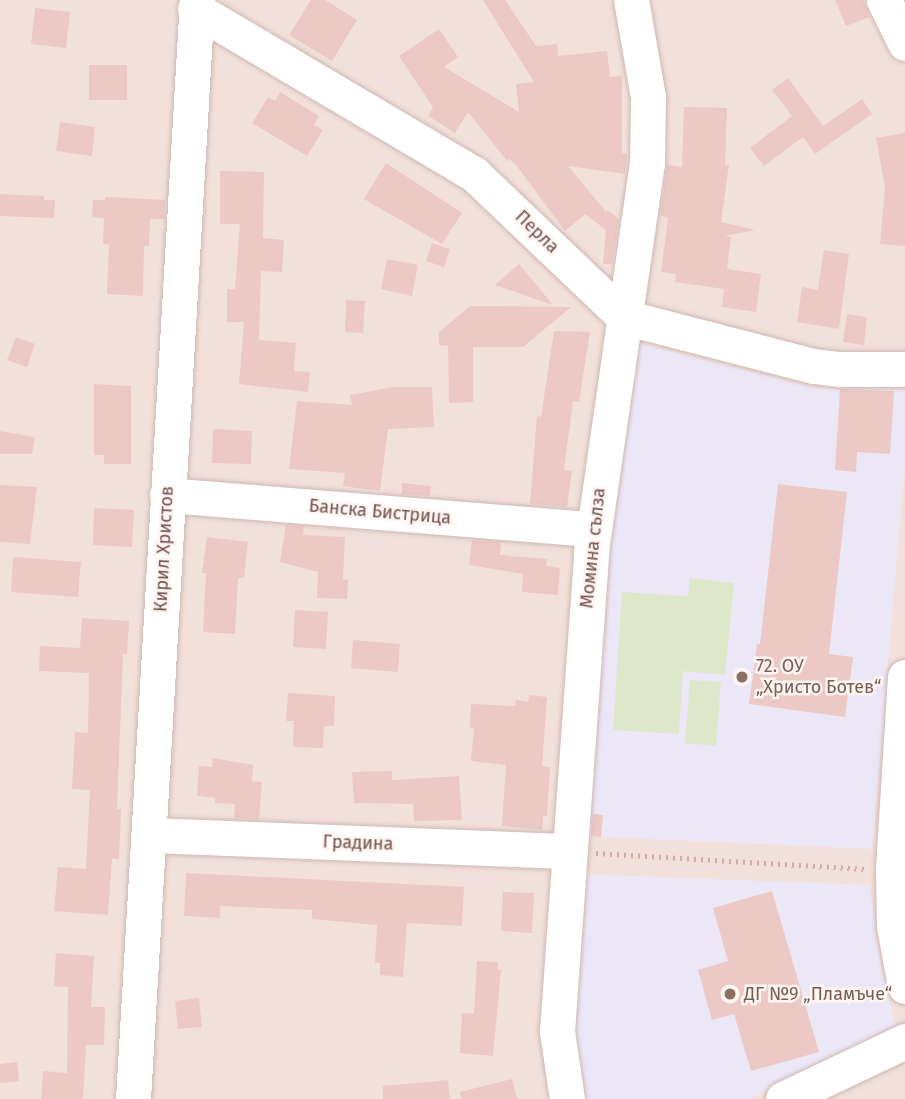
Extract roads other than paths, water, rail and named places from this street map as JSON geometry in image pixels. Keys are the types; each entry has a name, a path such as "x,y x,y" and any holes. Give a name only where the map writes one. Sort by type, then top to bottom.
{"street":[{"name":"Момина сълза","path":"567,1099 557,1031 567,851 593,529 647,164 648,97 631,0"},
{"path":"884,0 905,43"},
{"name":"Перла","path":"196,5 474,174 624,317 814,366 905,369"},
{"name":"Кирил Христов","path":"133,1099 196,5"},
{"name":"Банска Бистрица","path":"166,495 593,529"},
{"path":"905,677 899,871 894,926 905,986"},
{"name":"Градина","path":"149,835 567,851"},
{"path":"783,1099 905,1041"}],"place":[{"name":"72. ОУ „Христо Ботев“","path":"742,677"},
{"name":"ДГ №9 „Пламъче“","path":"730,994"}]}
